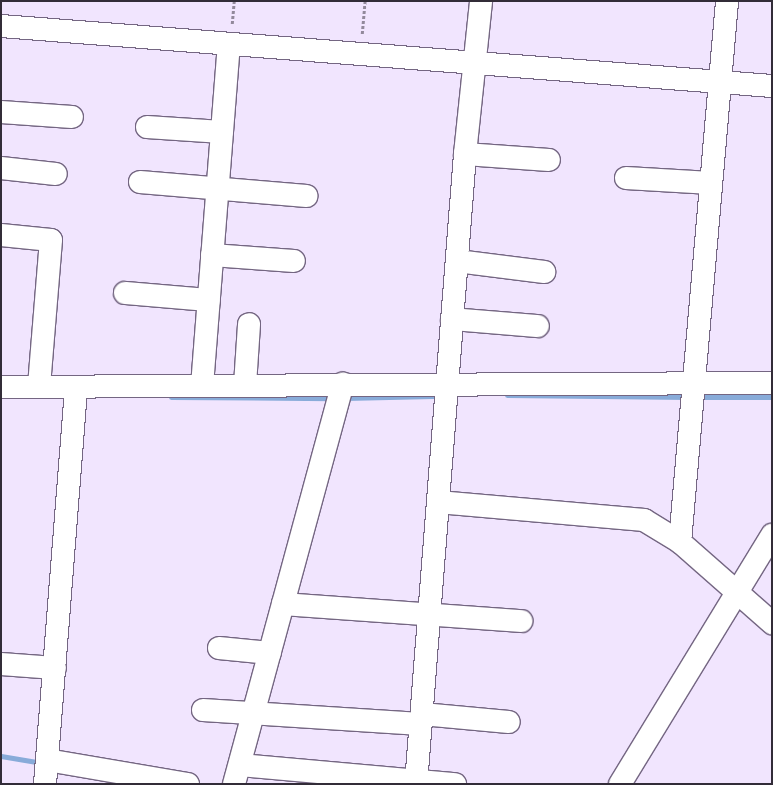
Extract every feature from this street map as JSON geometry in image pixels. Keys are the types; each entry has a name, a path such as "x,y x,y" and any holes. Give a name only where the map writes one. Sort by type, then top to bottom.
{"street":[{"path":"416,783 465,154 476,63 481,1"},
{"path":"680,542 727,1"},
{"path":"1,26 229,44 360,52 476,63 772,86"},
{"path":"202,386 229,44"},
{"path":"1,112 72,117"},
{"path":"147,126 222,132"},
{"path":"465,154 549,160"},
{"path":"1,168 56,174"},
{"path":"626,178 711,183"},
{"path":"140,182 306,196"},
{"path":"1,235 51,240 39,386"},
{"path":"212,255 294,261"},
{"path":"457,261 544,272"},
{"path":"124,293 209,300"},
{"path":"452,319 538,326"},
{"path":"245,385 249,324"},
{"path":"1,387 343,384 772,383"},
{"path":"343,384 237,775 455,784"},
{"path":"45,784 76,387"},
{"path":"438,502 644,520 680,542 738,591 772,623"},
{"path":"620,784 772,535"},
{"path":"283,604 521,621"},
{"path":"219,648 270,653"},
{"path":"1,664 55,668"},
{"path":"203,710 509,722"},
{"path":"48,760 188,784"}],"path":[{"path":"229,44 234,1"},
{"path":"360,52 365,1"}],"waterway":[{"path":"507,395 687,397"},
{"path":"345,398 433,396"},
{"path":"171,397 333,398"},
{"path":"697,397 772,397"},
{"path":"1,756 42,763"}]}
